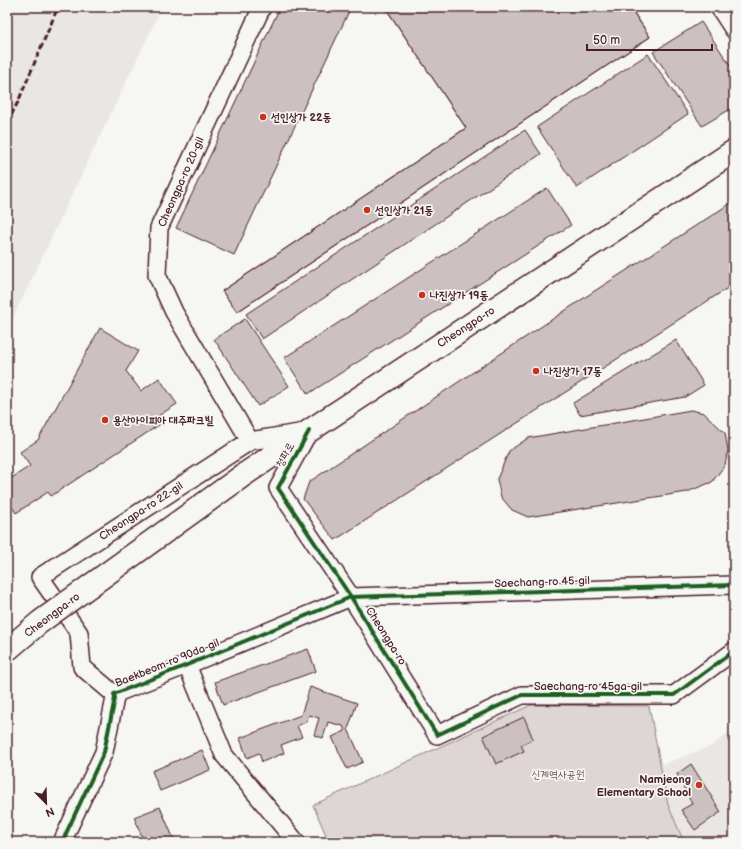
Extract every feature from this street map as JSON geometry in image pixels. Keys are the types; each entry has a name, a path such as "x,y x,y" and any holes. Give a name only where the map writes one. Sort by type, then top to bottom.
{"main road":[{"name":"Cheongpa-ro","path":"7,650 40,622 245,474 734,151"}],"street":[{"name":"Cheongpa-ro 20-gil","path":"250,441 174,312 157,275 159,228 262,7"},
{"path":"719,7 734,30"},
{"name":"Cheongpa-ro 22-gil","path":"114,694 82,667 78,632 40,577 250,441 309,431"},
{"name":"청파로","path":"278,488 309,431"},
{"name":"Cheongpa-ro","path":"278,488 351,598 437,736"},
{"name":"Saechang-ro 45-gil","path":"351,598 734,585"},
{"name":"Baekbeom-ro 90da-gil","path":"62,842 104,752 115,698 114,694 351,598"},
{"name":"Saechang-ro 45ga-gil","path":"437,736 522,695 674,695 734,651"},
{"path":"187,665 224,755 296,842"}],"shaded area":[{"path":"7,7 162,7 7,330"},
{"name":"Namjeong Elementary School","path":"734,728 734,842 684,842 668,805 661,765 712,746"}],"green space":[{"name":"신계역사공원","path":"531,705 649,706 668,805 684,842 329,842 313,805"}],"building":[{"name":"선인상가 22동","path":"280,7 351,7 234,255 176,228"},
{"name":"선인상가 21동","path":"385,7 630,7 650,37 237,312 222,291 466,128"},
{"name":"선인상가 21동","path":"385,7 630,7 650,37 237,312 222,291 466,128"},
{"path":"701,22 734,71 734,107 702,126 653,52"},
{"path":"648,54 688,114 577,188 537,127"},
{"path":"525,130 541,154 262,339 246,314"},
{"name":"나진상가 19동","path":"547,188 571,225 308,394 284,358"},
{"name":"나진상가 17동","path":"734,201 734,284 335,540 303,499 309,482 593,292"},
{"path":"245,319 289,386 258,406 214,339"},
{"name":"용산아이피아 대주파크빌","path":"100,328 138,351 126,371 141,391 159,378 177,404 158,416 162,423 51,496 48,492 16,513 13,508 7,512 7,481 30,466 20,452 38,440"},
{"path":"676,340 704,385 685,397 580,415 573,403"},
{"path":"691,410 704,413 725,433 728,450 725,465 712,482 687,492 528,517 512,510 501,497 497,479 509,451 528,438"},
{"path":"308,649 316,671 223,705 215,682"},
{"path":"310,687 357,703 348,729 363,762 347,769 332,737 345,731 343,726 328,722 323,738 314,735 319,718 309,715 306,722 297,726 302,737 281,745 284,753 262,762 259,753 247,758 240,738 301,715"},
{"path":"524,717 533,739 521,745 524,751 496,764 483,736"},
{"path":"202,750 210,770 160,791 152,771"},
{"path":"691,764 721,812 695,830 681,810 692,804 677,774"},
{"path":"160,807 175,842 144,842 134,817"}],"railway":[{"path":"7,123 18,102 58,7"}],"cycle path":[{"path":"309,431 278,488 351,597 437,735 522,695 674,695 734,651"},
{"path":"62,842 104,752 115,698 114,694 351,597 734,585"}],"place":[{"name":"선인상가 22동","path":"263,117"},
{"name":"선인상가 21동","path":"367,210"},
{"name":"나진상가 19동","path":"422,295"},
{"name":"나진상가 17동","path":"536,371"},
{"name":"용산아이피아 대주파크빌","path":"105,420"},
{"name":"Namjeong Elementary School","path":"699,785"}]}
